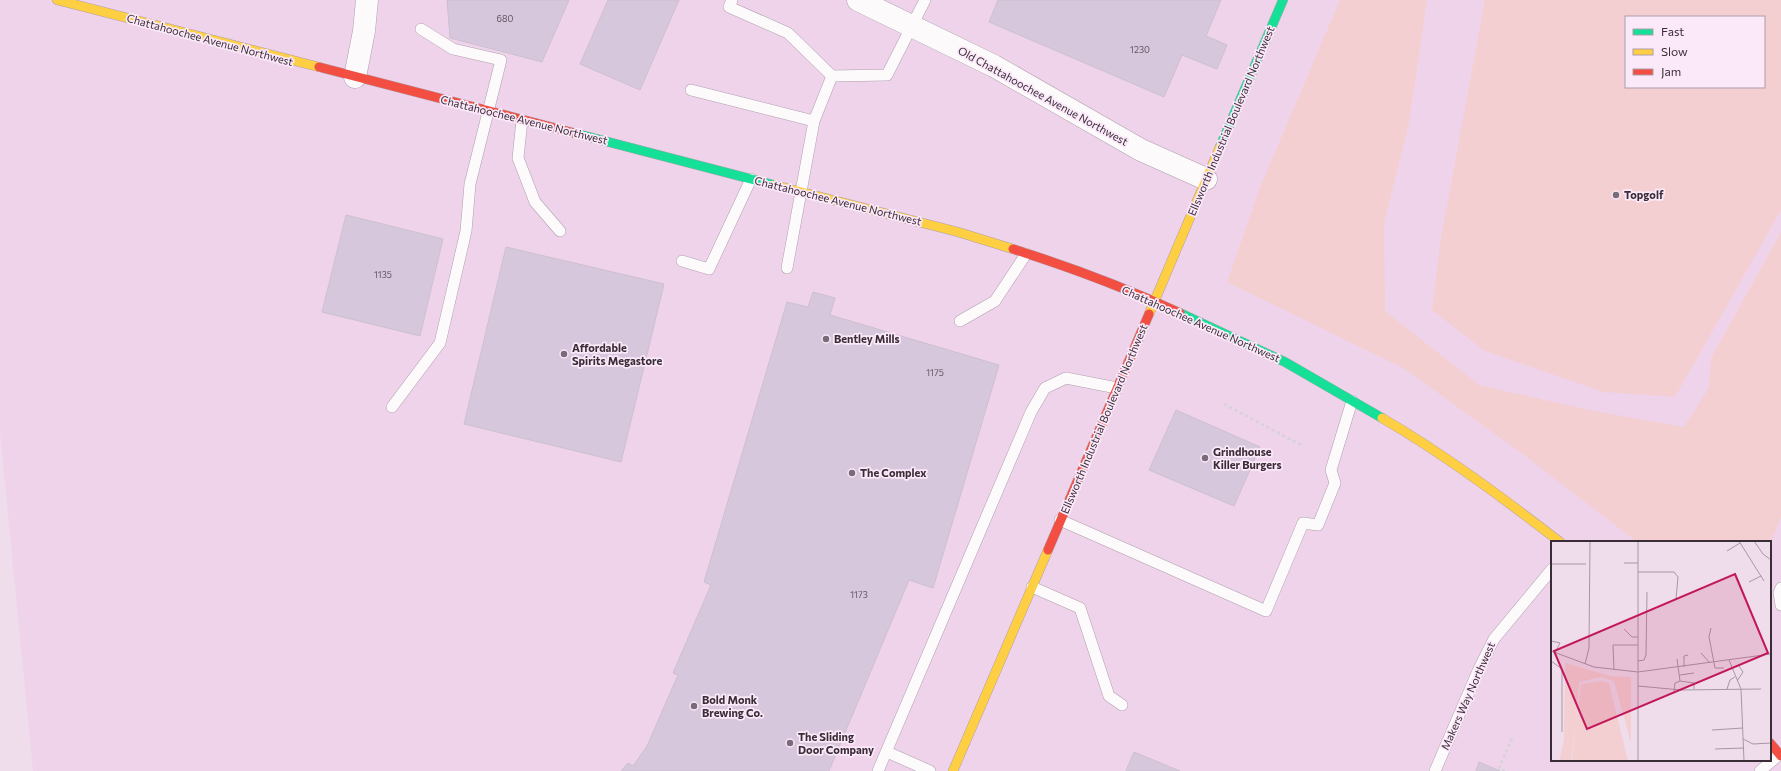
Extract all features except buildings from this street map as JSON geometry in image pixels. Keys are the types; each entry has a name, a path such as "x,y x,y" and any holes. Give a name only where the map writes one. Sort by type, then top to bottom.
{"street":[{"name":"Chattahoochee Avenue Northwest","path":"57,0 958,232 1059,264 1154,300 1285,362 1412,435 1507,501 1559,541"},
{"path":"355,77 364,31 367,0"},
{"name":"Old Chattahoochee Avenue Northwest","path":"858,0 994,66 1141,150 1206,179"},
{"name":"Ellsworth Industrial Boulevard Northwest","path":"953,771 1283,0"},
{"path":"1771,744 1780,755"}],"lane":[{"path":"732,0 729,7 788,33 832,76 887,75 925,0"},
{"path":"392,407 440,343 466,231 470,184 487,111 501,60 453,49 421,29"},
{"path":"787,268 814,121 832,76"},
{"path":"691,90 814,121"},
{"path":"522,120 518,158 535,202 560,231"},
{"path":"682,262 709,269 750,179"},
{"path":"960,321 995,301 1026,254"},
{"path":"878,771 1031,412 1045,388 1066,378 1117,388"},
{"path":"1060,520 1266,611 1303,523 1318,525 1335,483 1332,470 1352,401"},
{"name":"Makers Way Northwest","path":"1435,771 1478,670 1494,639 1551,570"},
{"path":"1032,587 1080,608 1109,696 1122,705"},
{"path":"1781,588 1779,593 1781,605"},
{"path":"887,752 930,771"},
{"path":"1760,771 1780,755"}],"path":[{"path":"1224,404 1301,445"},
{"path":"1505,771 1499,768 1513,736"}],"shaded area":[{"path":"0,0 1781,0 1781,232 1711,358 1781,385 1781,771 33,771 0,432"},
{"path":"1340,0 1427,0 1409,123 1384,223 1385,311 1479,385 1594,411 1684,427 1709,388 1711,358 1781,232 1781,517 1771,542 1771,541 1636,541 1524,455 1405,369 1227,282 1261,185"},
{"name":"Topgolf","path":"1485,0 1781,0 1781,210 1675,397 1604,392 1485,351 1432,310 1441,238"}],"traffic: fast":[{"path":"1220,147 1283,0"},
{"path":"574,133 774,185"},
{"path":"1180,313 1285,362 1382,418"}],"traffic: slow":[{"path":"57,0 319,67"},
{"path":"1149,314 1220,147"},
{"path":"774,185 958,232 1013,249"},
{"path":"1382,418 1428,446 1473,477 1559,541"},
{"path":"953,771 1048,550"}],"traffic: jam":[{"path":"319,67 574,133"},
{"path":"1013,249 1098,278 1180,313"},
{"path":"1048,550 1149,314"},
{"path":"1771,744 1781,756"}],"place":[{"name":"Topgolf","path":"1616,195"},
{"name":"Bentley Mills","path":"826,339"},
{"name":"Affordable Spirits Megastore","path":"564,354"},
{"name":"Grindhouse Killer Burgers","path":"1205,458"},
{"name":"The Complex","path":"852,473"},
{"name":"Bold Monk Brewing Co.","path":"694,706"},
{"name":"The Sliding Door Company","path":"790,743"}]}
